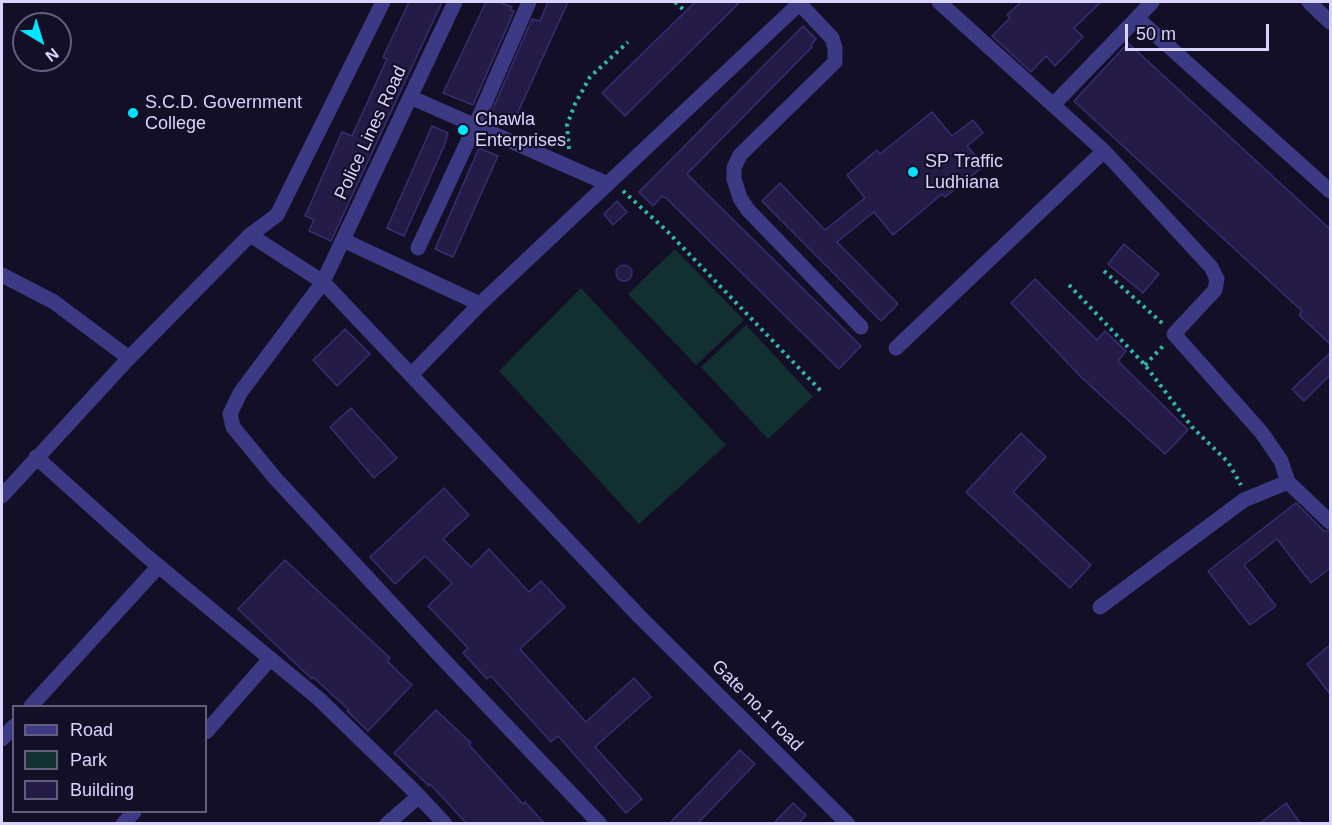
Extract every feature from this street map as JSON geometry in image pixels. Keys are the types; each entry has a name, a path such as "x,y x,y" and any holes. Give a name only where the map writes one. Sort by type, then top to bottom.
{"street":[{"path":"2,496 129,358 250,235 277,214 383,2"},
{"name":"Police Lines Road","path":"455,2 323,282 240,393 230,414 232,427 275,478 600,824"},
{"path":"418,248 529,2"},
{"path":"411,375 480,304 800,2 832,38 835,62 740,155 734,168 734,179 740,198 748,210 861,327"},
{"path":"939,2 1104,151 1211,267 1217,279 1215,290 1174,334 1262,433 1281,461 1288,482 1330,522"},
{"path":"1053,105 1152,2"},
{"path":"1309,2 1330,22"},
{"path":"1137,18 1330,191"},
{"path":"410,97 608,184"},
{"path":"896,348 1104,151"},
{"name":"Gate no.1 road","path":"250,235 323,282 639,616 848,824"},
{"path":"343,240 480,304"},
{"path":"2,275 54,302 129,358"},
{"path":"36,457 158,567 319,699 420,796 445,824"},
{"path":"1100,607 1244,500 1288,482"},
{"path":"32,705 158,567"},
{"path":"207,731 270,659"},
{"path":"387,824 420,796"}],"path":[{"path":"675,2 686,12"},
{"path":"571,168 567,124 575,104 590,77 628,42"},
{"path":"608,184 627,193 667,231 821,391"},
{"path":"1104,271 1174,334 1145,365"},
{"path":"1069,285 1145,365 1192,427 1228,462 1240,480 1244,500"}],"green space":[{"path":"675,249 744,320 696,365 628,294"},
{"path":"581,288 726,445 639,524 499,371"},
{"path":"746,325 813,397 768,439 701,367"}],"building":[{"path":"409,2 442,2 331,241 309,231 314,220 305,216 342,132 352,136 387,59 383,57"},
{"path":"486,2 499,2 512,7 510,10 514,11 473,105 443,93"},
{"path":"548,2 568,2 513,123 491,113 532,19 540,21"},
{"path":"695,2 740,2 625,116 602,93"},
{"path":"1021,2 1101,2 1074,28 1083,37 1055,66 1046,56 1031,72 992,36 1010,18 1007,15"},
{"path":"803,26 816,39 812,47 687,174 861,346 839,369 665,197 662,196 653,206 639,192"},
{"path":"1128,43 1330,229 1330,344 1299,315 1302,311 1074,101"},
{"name":"SP Traffic Ludhiana","path":"932,112 952,136 973,120 983,133 967,146 984,166 945,197 942,194 893,235 874,212 837,242 898,304 881,321 762,201 780,183 825,230 865,198 847,175 877,150 880,154"},
{"path":"432,126 448,133 404,236 387,228"},
{"path":"479,148 498,156 453,257 435,249"},
{"path":"617,201 627,212 613,225 604,214"},
{"path":"1124,244 1159,274 1143,293 1108,264"},
{"path":"624,265 632,273 624,281 616,273"},
{"path":"1035,279 1097,340 1105,331 1126,351 1118,361 1188,430 1165,454 1081,377 1011,303"},
{"path":"345,329 370,354 337,386 313,360"},
{"path":"1330,353 1330,375 1304,401 1292,389"},
{"path":"351,408 397,458 374,478 330,427"},
{"path":"1021,433 1046,457 1013,492 1091,565 1070,588 966,492"},
{"path":"444,488 469,515 443,539 471,567 489,549 529,592 541,581 565,607 520,649 586,722 634,678 651,697 595,747 642,799 626,813 558,736 551,742 491,676 487,679 463,653 468,648 428,606 452,583 425,556 395,584 370,557"},
{"path":"1296,503 1324,531 1330,531 1330,568 1311,583 1277,539 1244,565 1276,606 1250,625 1208,571"},
{"path":"285,560 390,658 387,661 412,685 368,731 347,711 349,710 313,677 312,679 238,609"},
{"path":"1330,645 1330,694 1307,664"},
{"path":"436,710 471,743 469,745 523,804 525,802 545,824 467,824 430,784 429,786 394,753"},
{"path":"740,750 755,764 697,824 669,824"},
{"path":"793,803 806,815 798,824 773,824"},
{"path":"1286,803 1301,824 1259,824"}],"place":[{"name":"S.C.D. Government College","path":"133,113"},
{"name":"Chawla Enterprises","path":"463,130"},
{"name":"SP Traffic Ludhiana","path":"913,172"}]}
